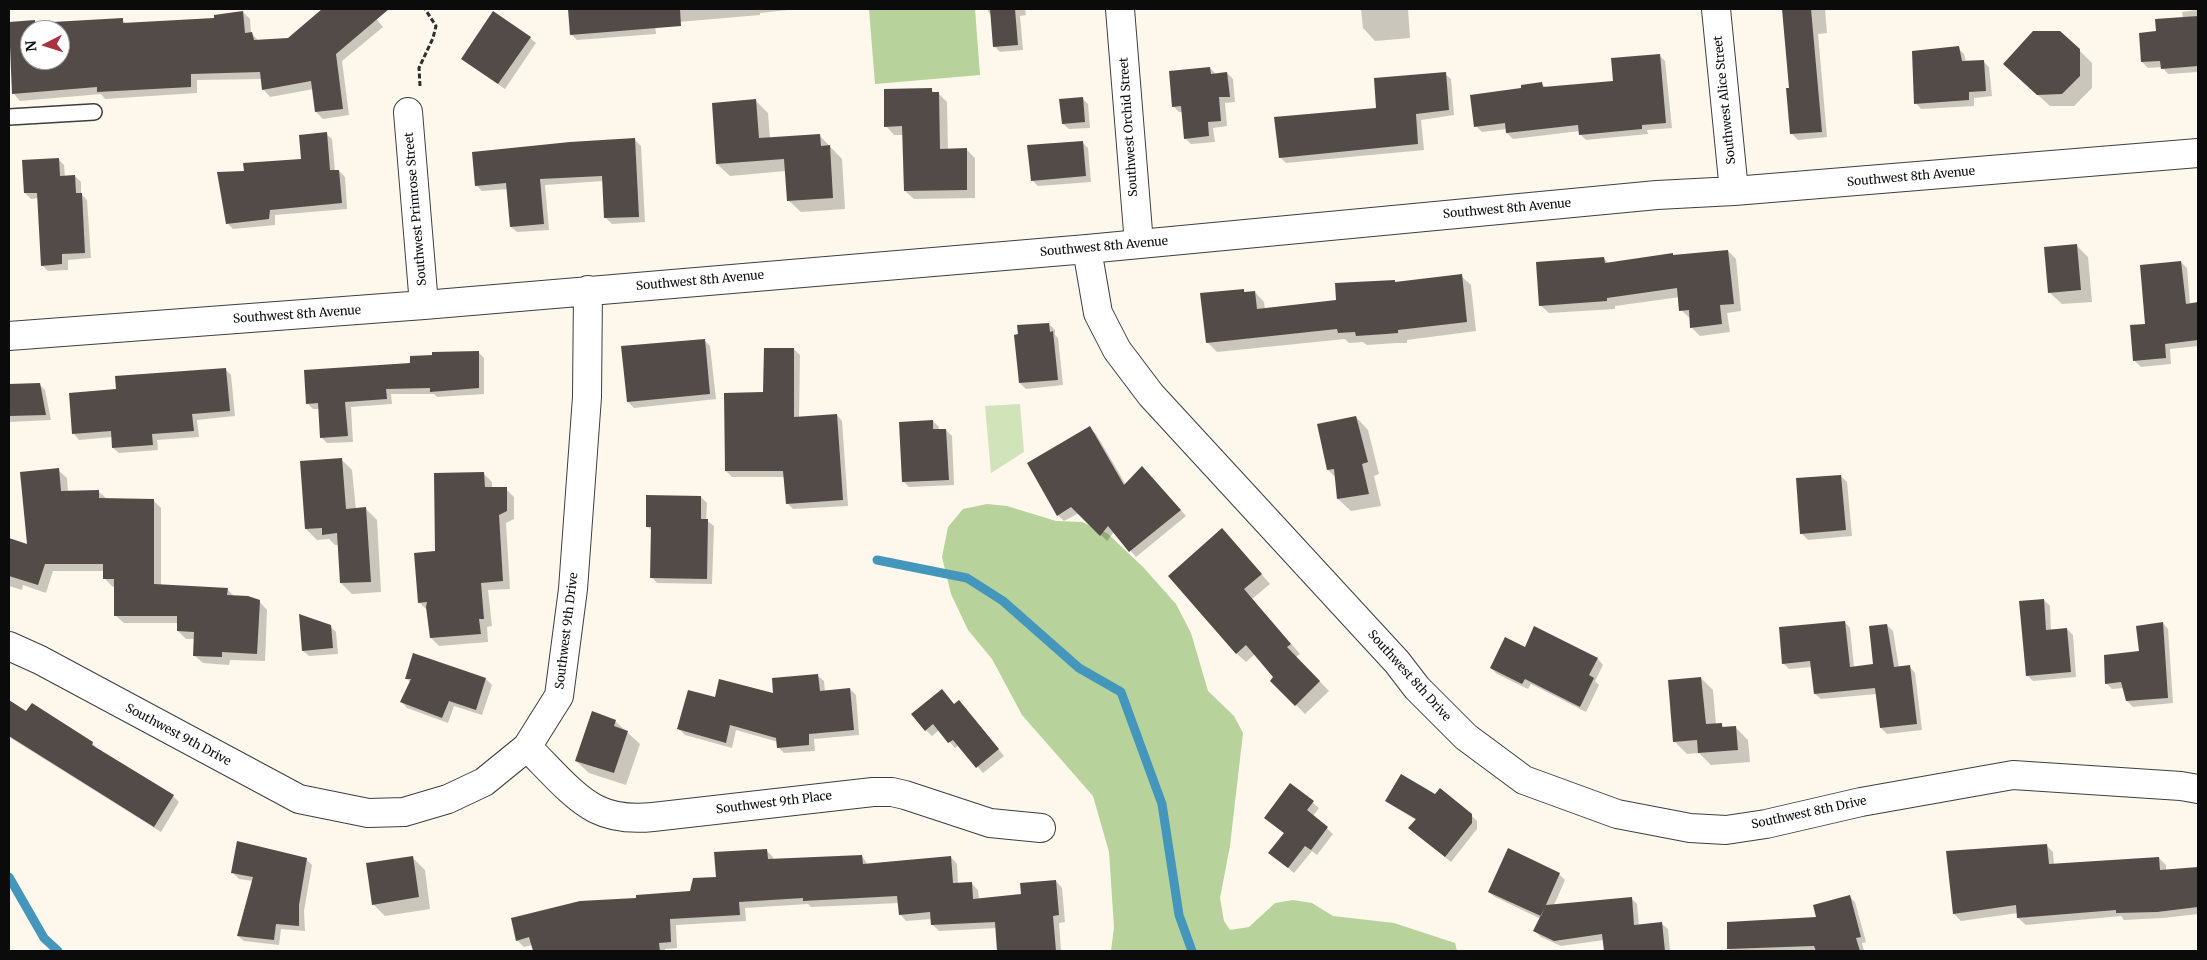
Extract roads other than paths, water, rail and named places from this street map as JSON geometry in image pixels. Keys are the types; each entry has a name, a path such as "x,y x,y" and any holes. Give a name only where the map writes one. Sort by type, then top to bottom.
{"street":[{"name":"Southwest Orchid Street","path":"1120,9 1139,244"},
{"name":"Southwest Alice Street","path":"1716,9 1734,191"},
{"name":"Southwest Primrose Street","path":"408,112 424,305"},
{"name":"Southwest 8th Avenue","path":"9,336 424,305 1087,249 1657,195 1734,191 2198,153"},
{"name":"Southwest 8th Drive","path":"1087,249 1098,313 1117,350 1151,396 1397,662 1417,688 1466,737 1524,780 1617,814 1690,828 1726,830 1766,824 1861,802 2013,775 2181,786 2198,789"},
{"name":"Southwest 9th Drive","path":"9,646 40,660 299,799 368,813 404,812 448,799 484,782 527,747 559,696 572,599 587,397 588,290"},
{"name":"Southwest 9th Place","path":"527,747 579,797 596,809 616,816 633,819 883,792 905,795 990,823 1041,828"}],"lane":[{"path":"9,117 94,112"}],"waterway":[{"path":"877,560 967,578 1003,601 1079,668 1121,692 1162,804 1179,915 1192,951"},
{"path":"9,877 44,938 58,951"}]}
